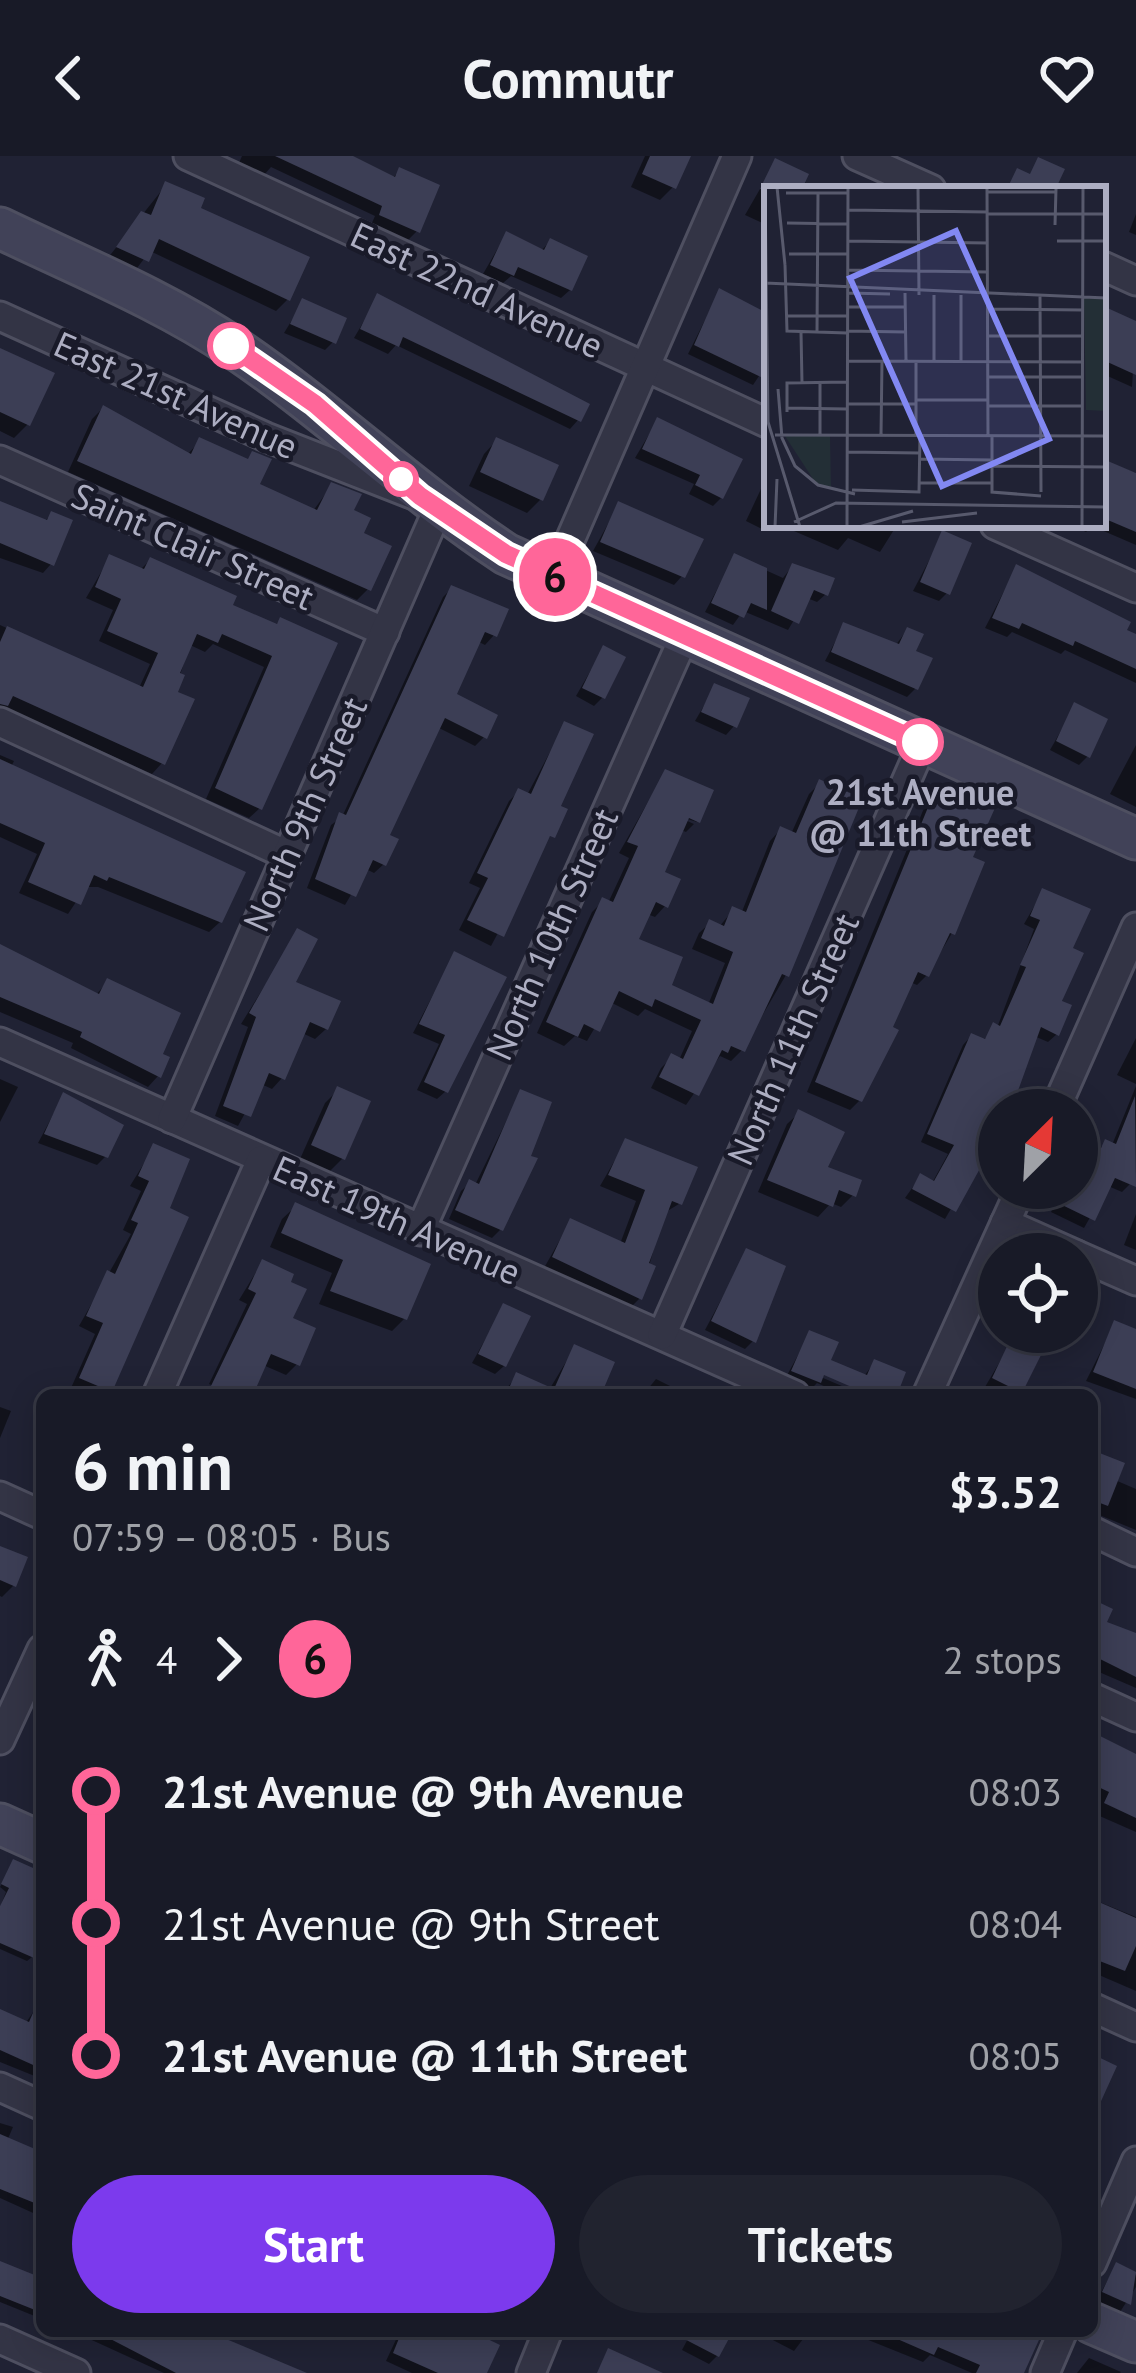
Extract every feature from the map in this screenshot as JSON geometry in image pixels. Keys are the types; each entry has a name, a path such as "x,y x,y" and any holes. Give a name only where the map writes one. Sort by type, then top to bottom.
{"street":[{"name":"East 22nd Avenue","path":"188,156 764,422"},
{"path":"554,577 737,156"},
{"path":"857,156 924,186"},
{"path":"0,228 158,303 231,346 315,404 429,503 506,554 1136,839"},
{"path":"1106,267 1136,281"},
{"name":"East 21st Avenue","path":"0,316 266,437 429,503"},
{"name":"Saint Clair Street","path":"0,460 385,632"},
{"name":"North 9th Street","path":"172,1120 385,632 429,503"},
{"path":"1002,528 1136,589"},
{"name":"North 10th Street","path":"420,1232 684,637"},
{"path":"0,722 287,854"},
{"name":"North 11th Street","path":"662,1335 923,743"},
{"path":"1067,1089 1124,988 1136,926"},
{"name":"East 19th Avenue","path":"0,1042 783,1389"},
{"path":"160,1389 262,1160"},
{"path":"930,1389 1011,1209"},
{"path":"1005,1223 1028,1233"},
{"path":"1098,1264 1136,1281"},
{"path":"0,1496 36,1511"},
{"path":"1098,1534 1136,1552"},
{"path":"0,1740 36,1662"},
{"path":"1098,1700 1136,1717"},
{"path":"1,1827 36,1841"},
{"path":"1098,2010 1136,2027"},
{"path":"0,2087 36,2103"},
{"path":"1098,2249 1136,2161"},
{"path":"1098,2326 1136,2342"},
{"path":"531,2373 543,2337"},
{"path":"1045,2373 1060,2337"},
{"path":"0,2339 76,2373"}],"building":[{"path":"275,156 353,156 395,177 399,167 440,185 420,233 379,215 382,206"},
{"path":"650,156 691,156 676,189 642,174"},
{"path":"1038,157 1065,169 1057,186 1008,186 1017,168 1030,174"},
{"path":"775,158 809,174 803,186 760,189"},
{"path":"165,181 205,198 201,208 310,257 290,301 159,239 149,262 116,247 141,211 151,215"},
{"path":"506,231 544,250 550,238 588,256 572,291 518,267 514,276 490,265"},
{"path":"719,288 764,311 764,379 694,345"},
{"path":"377,293 590,404 581,422 403,337 399,347 360,329"},
{"path":"302,298 347,318 336,344 290,324"},
{"path":"1106,307 1136,321 1136,375 1106,361"},
{"path":"0,348 55,373 30,426 0,412"},
{"path":"103,405 191,454 199,437 248,459 252,451 272,459 260,484 317,510 331,482 362,494 354,510 371,518 364,533 392,546 371,591 77,461"},
{"path":"657,417 743,459 723,499 695,485 700,475 642,449"},
{"path":"496,437 559,465 543,501 480,472"},
{"path":"1106,460 1136,473 1136,532 1106,519"},
{"path":"0,501 47,520 51,511 73,520 54,566 0,543"},
{"path":"618,501 704,539 685,578 600,542"},
{"path":"942,530 972,543 950,595 920,582"},
{"path":"734,553 767,568 767,610 751,603 744,618 711,603"},
{"path":"109,554 144,569 150,557 237,596 233,605 277,624 280,617 338,643 262,810 215,788 272,656 222,634 218,643 197,634 180,673 185,675 178,692 195,699 165,765 13,696 8,706 0,704 0,642 7,626 143,687 158,653 107,631 121,599 95,587"},
{"path":"792,563 835,578 828,596 814,590 799,624 771,611"},
{"path":"1016,564 1131,622 1127,630 1136,634 1136,669 1075,641 1073,646 1022,623 1019,629 992,618"},
{"path":"451,585 509,609 497,637 485,632 457,694 498,715 487,739 445,718 390,835 399,839 386,866 373,860 356,897 315,879 339,812 346,815"},
{"path":"843,622 899,644 907,627 924,634 916,651 933,658 918,690 831,652"},
{"path":"603,645 626,657 605,699 582,688"},
{"path":"714,683 750,698 737,728 701,712"},
{"path":"1074,702 1108,719 1090,758 1056,741"},
{"path":"564,721 594,734 561,806 568,809 555,838 550,836 504,937 467,920 488,878 477,873 518,788 531,794"},
{"path":"0,759 246,872 222,923 109,877 107,881 94,875 81,905 28,882 45,843 0,823"},
{"path":"665,769 714,790 700,823 689,818 665,872 681,879 668,908 656,902 639,939 683,957 672,985 713,1004 733,952 701,938 709,919 724,926 732,906 746,912 780,826 796,833 819,779 847,792 850,786 865,793 789,977 782,974 745,1052 731,1046 728,1053 722,1050 699,1096 659,1077 671,1053 683,1059 701,1020 655,999 652,1007 619,991 600,1032 584,1024 578,1037 546,1022 602,897 613,902 638,846 627,842"},
{"path":"938,783 995,808 973,857 985,862 955,935 950,933 929,977 918,972 893,1027 899,1030 862,1102 815,1082"},
{"path":"1042,888 1091,909 1073,948 1084,953 1062,1001 1072,1005 1059,1036 1041,1027 1019,1089 978,1089 978,1172 956,1212 912,1189 920,1173 934,1181 954,1145 927,1134 971,1033 985,1039 993,1022 1000,1026 1040,920 1030,916"},
{"path":"297,928 318,939 296,982 341,1001 328,1030 310,1022 285,1080 269,1073 251,1117 223,1106 256,1017 249,1013"},
{"path":"0,944 99,994 107,978 181,1013 163,1054 170,1057 161,1078 80,1037 82,1032 0,997"},
{"path":"454,951 507,977 448,1093 424,1082 445,1035 419,1024"},
{"path":"337,1086 371,1101 345,1160 311,1145"},
{"path":"520,1089 552,1102 531,1156 538,1158 503,1231 455,1210 469,1179 479,1184"},
{"path":"63,1092 124,1125 108,1158 44,1134"},
{"path":"1135,1096 1136,1187 1115,1178 1095,1221 1070,1209 1098,1209 1098,1155 1105,1139 1116,1144"},
{"path":"798,1109 845,1132 828,1167 862,1180 856,1197 839,1190 833,1207 767,1180"},
{"path":"625,1138 698,1167 682,1205 672,1201 649,1263 656,1266 642,1300 552,1257 570,1218 625,1243 645,1190 608,1175"},
{"path":"153,1143 190,1159 170,1208 189,1217 113,1389 105,1389 79,1378 103,1323 86,1316 107,1270 115,1274 138,1223 131,1220 149,1181 138,1176"},
{"path":"295,1202 431,1264 407,1320 330,1291 343,1260 281,1233"},
{"path":"746,1248 786,1266 756,1343 711,1321"},
{"path":"262,1259 294,1274 291,1282 307,1289 293,1318 316,1328 300,1366 271,1354 256,1389 212,1389 256,1293 248,1289"},
{"path":"503,1303 531,1316 506,1367 478,1354"},
{"path":"1114,1320 1136,1329 1136,1389 1093,1372"},
{"path":"809,1330 839,1342 831,1360 867,1375 874,1359 906,1372 899,1389 856,1389 824,1375 821,1383 791,1371"},
{"path":"574,1344 615,1362 604,1389 554,1389"},
{"path":"1004,1353 1042,1353 1024,1389 992,1378"},
{"path":"516,1372 554,1389 509,1389"},
{"path":"1098,1452 1125,1463 1108,1506 1098,1502"},
{"path":"0,1546 28,1557 16,1587 0,1580"},
{"path":"1098,1602 1113,1609 1107,1622 1136,1633 1136,1677 1098,1658"},
{"path":"1098,1735 1136,1754 1136,1818 1104,1803 1109,1792 1098,1787"},
{"path":"13,1859 36,1869 34,1958 0,1943 0,1906 9,1888 1,1884"},
{"path":"1098,1902 1136,1918 1136,1946 1125,1971 1098,1960"},
{"path":"36,2006 36,2066 0,2050 0,2009 29,2022"},
{"path":"1098,2057 1117,2066 1098,2108"},
{"path":"0,2134 36,2149 36,2204 0,2189"},
{"path":"0,2261 36,2276 35,2310 0,2296"},
{"path":"1116,2262 1136,2272 1131,2305 1102,2292"},
{"path":"107,2337 221,2337 307,2373 176,2373"},
{"path":"400,2337 483,2337 500,2345 487,2373 438,2373 393,2353"},
{"path":"681,2337 730,2337 719,2357"},
{"path":"893,2337 1040,2337 1024,2373 976,2373 980,2365 938,2347 934,2355"},
{"path":"608,2348 663,2373 597,2373"}],"bus line":[{"name":"6","path":"231,346 315,404 420,496 506,554 920,742"}],"place":[{"name":"21st Avenue @ 11th Street","path":"920,742"}]}
